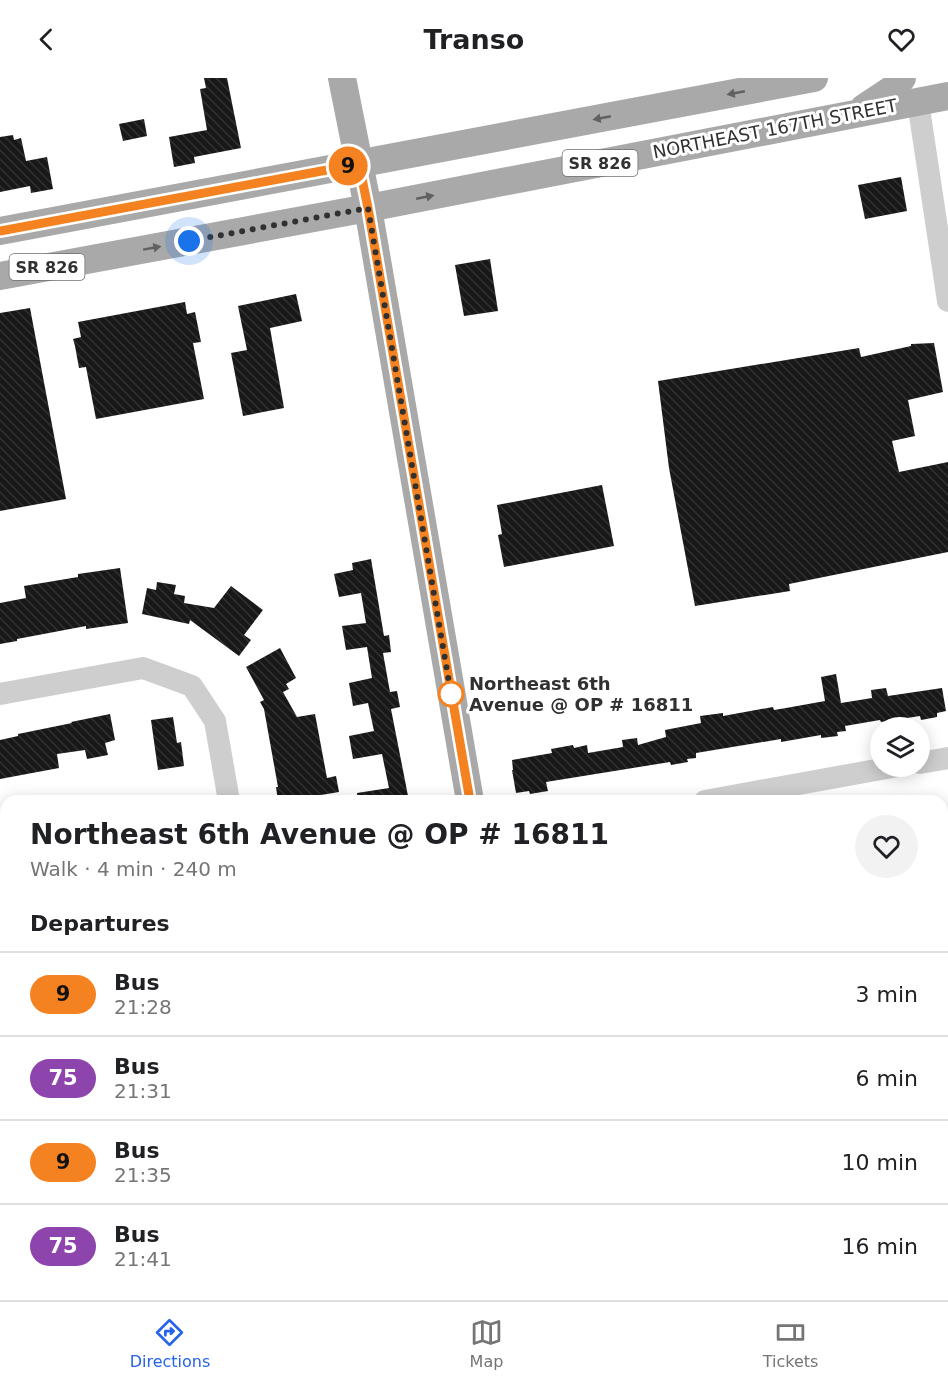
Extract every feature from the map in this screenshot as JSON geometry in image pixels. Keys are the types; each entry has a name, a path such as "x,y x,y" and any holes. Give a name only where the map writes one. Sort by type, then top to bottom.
{"main road":[{"path":"342,78 368,208 469,795"},
{"name":"SR 826","path":"0,231 814,78"},
{"path":"855,114 894,88 902,78"},
{"name":"NORTHEAST 167TH STREET","path":"0,276 855,114 924,90 948,96"}],"street":[{"path":"924,90 948,302"},
{"path":"0,694 143,668 192,686 215,721 228,795"},
{"path":"930,761 948,758"},
{"path":"773,795 819,791 870,775"}],"building":[{"path":"204,78 227,78 241,148 194,157 195,163 174,167 169,137 207,130 200,89 206,88"},
{"path":"144,119 147,136 123,141 119,124"},
{"path":"13,135 14,140 21,138 26,161 47,157 53,189 31,193 30,186 0,192 0,137"},
{"path":"901,177 907,211 865,219 858,185"},
{"path":"490,259 498,311 464,316 455,265"},
{"path":"296,294 302,321 270,328 284,408 243,416 231,353 247,350 238,306"},
{"path":"185,302 187,314 195,312 201,342 193,343 204,399 96,419 86,367 79,368 73,339 81,337 78,322"},
{"path":"30,308 66,499 0,511 0,313"},
{"path":"934,343 943,392 908,400 915,436 892,441 899,472 948,462 948,552 789,584 790,591 695,606 669,468 658,381 859,348 861,357 911,346 911,344"},
{"path":"602,485 614,546 504,567 498,535 502,534 497,505"},
{"path":"371,559 384,636 389,635 391,652 383,653 390,692 397,691 400,707 391,709 408,795 357,795 357,793 389,788 382,754 353,759 349,736 374,731 368,703 353,706 349,683 372,678 367,647 346,650 342,626 366,623 361,593 339,597 334,574 353,570 352,563"},
{"path":"120,568 128,623 86,629 86,626 0,644 0,603 26,598 24,586 78,577 78,574"},
{"path":"157,582 176,585 174,594 185,596 184,603 214,608 231,586 263,610 244,635 251,640 239,656 190,620 189,624 142,614 147,588 156,590"},
{"path":"280,648 296,678 286,684 289,689 283,692 297,717 315,714 327,778 336,776 339,792 321,795 277,795 276,787 278,787 264,709 260,702 264,700 246,667"},
{"path":"836,674 841,703 872,698 871,690 886,688 888,696 942,688 946,711 937,713 937,717 930,718 920,716 870,717 870,722 845,726 846,731 837,732 838,736 821,738 821,735 781,742 781,739 696,753 696,758 687,759 688,762 671,765 670,762 546,782 548,791 530,794 529,791 516,793 512,760 552,753 551,749 573,745 574,748 587,745 588,753 623,747 622,740 637,738 638,745 666,737 665,730 701,723 700,716 723,713 723,716 773,707 774,710 825,701 821,677"},
{"path":"110,714 115,740 105,743 108,755 87,759 85,750 57,754 59,768 0,779 0,740"},
{"path":"173,717 177,743 181,742 184,766 158,770 151,720"}],"bus line":[{"name":"9","path":"0,231 359,164 469,795"}],"place":[{"name":"Northeast 6th Avenue @ OP # 16811","path":"451,694"}],"route":[{"path":"189,241 368,208 451,694"}]}
